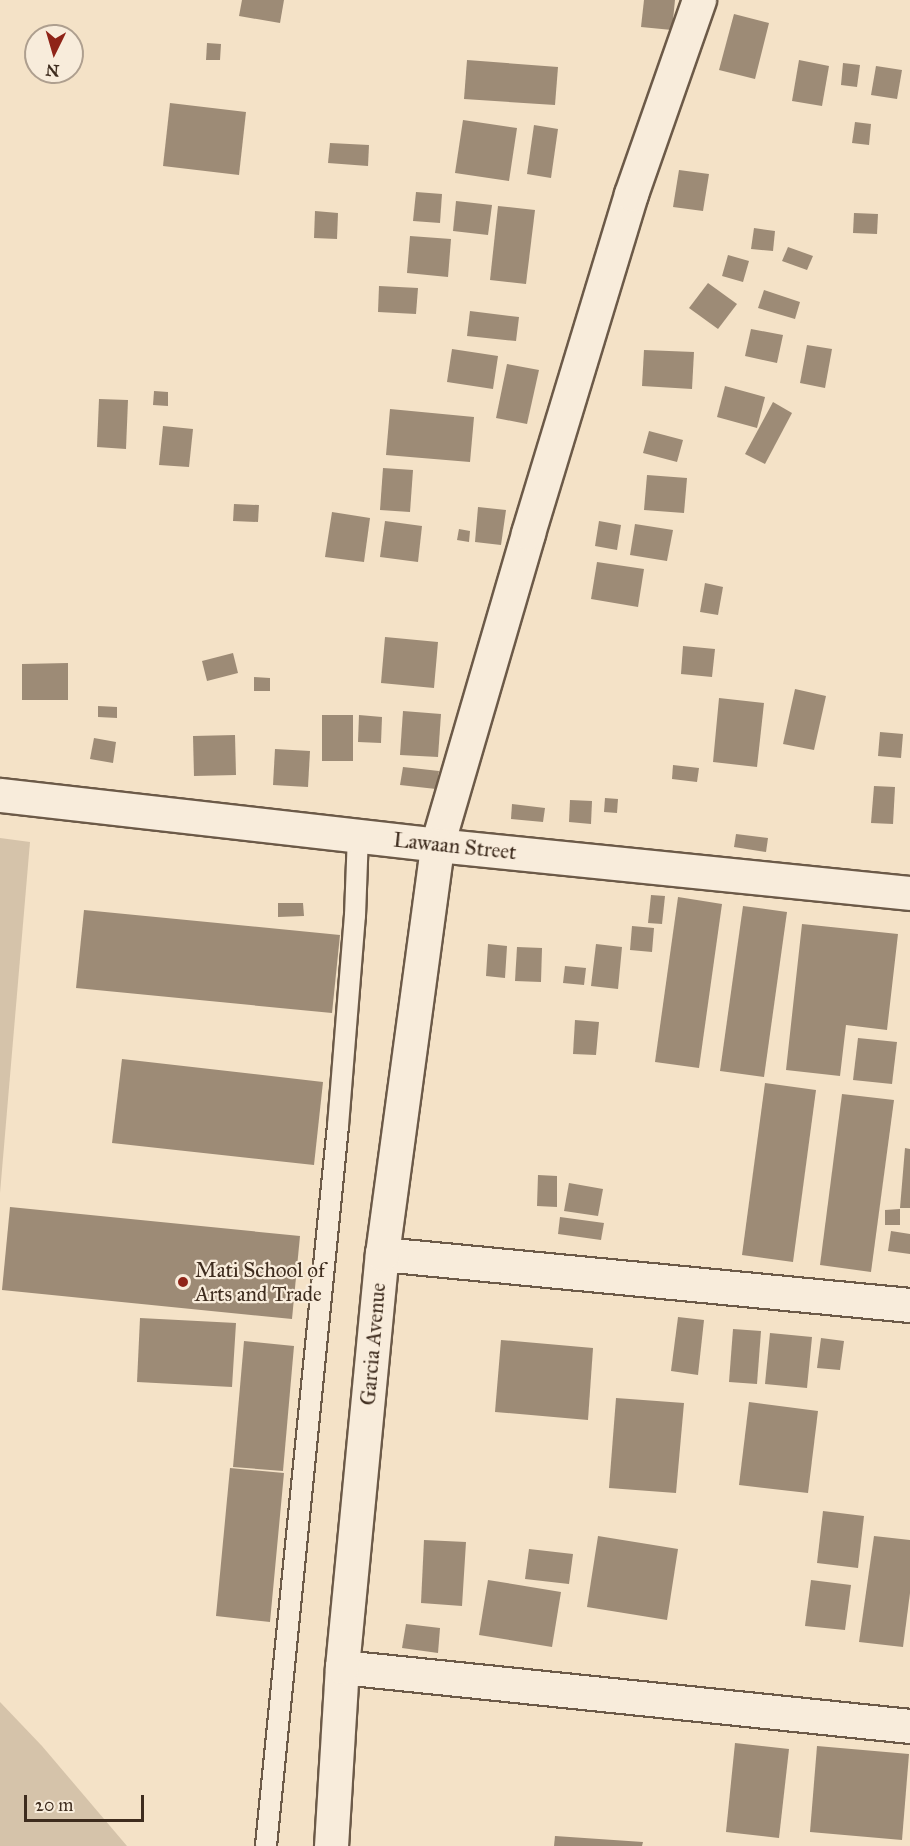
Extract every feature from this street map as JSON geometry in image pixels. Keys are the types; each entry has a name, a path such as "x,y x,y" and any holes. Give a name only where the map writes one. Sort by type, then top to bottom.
{"street":[{"name":"Garcia Avenue","path":"331,1846 342,1667 382,1254 437,844 631,194 699,0"},
{"name":"Lawaan Street","path":"0,795 358,836 910,893"},
{"path":"382,1254 910,1305"},
{"path":"342,1667 910,1726"}],"lane":[{"path":"266,1846 338,1126 355,915 358,836"}],"shaded area":[{"path":"0,838 30,842 0,1193"},
{"path":"0,1702 42,1746 127,1846 0,1846"}],"building":[{"path":"242,0 284,0 280,23 239,16"},
{"path":"644,0 675,0 672,30 641,27"},
{"path":"734,14 769,23 755,79 719,70"},
{"path":"207,43 221,44 220,60 206,60"},
{"path":"467,60 558,67 555,105 464,99"},
{"path":"799,60 829,66 822,106 792,101"},
{"path":"843,63 860,65 857,87 841,85"},
{"path":"876,66 902,70 897,99 871,95"},
{"path":"170,103 246,112 239,175 163,166"},
{"path":"463,120 517,128 509,181 455,173"},
{"path":"855,122 871,124 869,145 852,143"},
{"path":"534,125 558,129 551,178 527,174"},
{"path":"330,143 369,145 368,166 328,163"},
{"path":"679,170 709,174 703,211 673,207"},
{"path":"416,192 442,194 440,223 413,221"},
{"path":"456,201 492,205 488,235 453,231"},
{"path":"498,206 535,210 526,284 490,280"},
{"path":"315,211 338,213 337,239 314,238"},
{"path":"854,213 878,214 877,234 853,233"},
{"path":"754,228 775,231 773,251 751,249"},
{"path":"410,236 451,239 448,277 407,273"},
{"path":"788,247 813,256 807,270 782,261"},
{"path":"728,255 749,261 743,282 722,276"},
{"path":"708,283 737,304 718,329 689,308"},
{"path":"379,286 418,288 416,314 378,312"},
{"path":"764,290 800,302 795,319 758,308"},
{"path":"470,311 519,317 516,341 467,336"},
{"path":"751,329 783,335 777,363 745,356"},
{"path":"807,345 832,349 825,388 800,383"},
{"path":"452,349 498,356 493,389 447,382"},
{"path":"644,350 694,352 692,389 642,386"},
{"path":"507,364 539,370 527,424 496,418"},
{"path":"725,386 765,397 757,428 717,417"},
{"path":"154,391 168,392 168,406 153,405"},
{"path":"99,399 128,400 126,449 97,447"},
{"path":"773,402 792,413 765,464 745,454"},
{"path":"390,409 474,417 470,462 386,455"},
{"path":"163,426 193,429 189,467 159,465"},
{"path":"649,431 683,440 677,462 643,453"},
{"path":"383,468 413,470 410,512 380,510"},
{"path":"647,475 687,478 684,513 644,510"},
{"path":"234,504 259,505 258,522 233,521"},
{"path":"478,507 506,510 501,545 475,542"},
{"path":"332,512 370,518 364,562 325,557"},
{"path":"385,521 422,526 418,562 380,557"},
{"path":"599,521 621,525 617,550 595,546"},
{"path":"635,524 673,530 667,561 630,555"},
{"path":"459,529 470,531 469,542 457,540"},
{"path":"597,562 644,569 638,607 591,599"},
{"path":"705,583 723,587 718,615 700,612"},
{"path":"385,637 438,642 434,688 381,683"},
{"path":"683,646 715,649 712,677 681,674"},
{"path":"233,653 238,673 207,681 202,661"},
{"path":"68,663 68,700 22,700 22,664"},
{"path":"254,677 270,678 270,691 254,691"},
{"path":"795,689 826,696 814,750 783,744"},
{"path":"719,698 764,703 757,767 713,762"},
{"path":"98,706 117,707 117,718 98,717"},
{"path":"403,711 441,714 438,757 400,755"},
{"path":"322,715 353,715 353,761 322,761"},
{"path":"359,715 382,717 381,743 358,742"},
{"path":"880,732 903,734 901,758 878,756"},
{"path":"235,735 236,775 194,776 193,736"},
{"path":"94,738 116,742 113,763 90,759"},
{"path":"275,749 310,751 308,787 273,785"},
{"path":"673,765 699,768 697,782 672,779"},
{"path":"403,767 439,771 436,789 400,785"},
{"path":"874,786 895,787 893,824 871,823"},
{"path":"605,798 618,799 617,813 604,812"},
{"path":"570,800 592,801 591,824 569,822"},
{"path":"512,804 545,808 543,822 511,819"},
{"path":"736,834 768,838 766,852 734,847"},
{"path":"651,895 665,896 662,924 648,923"},
{"path":"678,897 722,904 699,1068 655,1062"},
{"path":"278,903 303,903 304,916 278,917"},
{"path":"743,906 787,912 764,1077 720,1071"},
{"path":"84,910 340,935 332,1013 76,988"},
{"path":"802,924 898,934 887,1030 846,1025 840,1076 786,1070"},
{"path":"632,926 654,928 652,952 630,950"},
{"path":"488,944 507,946 505,978 486,976"},
{"path":"596,944 622,947 618,989 591,986"},
{"path":"517,947 542,948 541,982 515,981"},
{"path":"565,966 586,968 584,985 563,983"},
{"path":"575,1020 599,1022 596,1055 573,1054"},
{"path":"858,1038 897,1042 892,1084 853,1080"},
{"path":"122,1059 323,1082 314,1165 112,1143"},
{"path":"765,1083 816,1090 793,1262 742,1255"},
{"path":"842,1094 894,1100 871,1272 820,1265"},
{"path":"905,1148 910,1149 910,1208 900,1208"},
{"path":"538,1175 557,1176 557,1207 537,1206"},
{"path":"569,1183 603,1189 598,1216 564,1211"},
{"path":"10,1207 300,1236 292,1319 2,1290"},
{"path":"900,1209 900,1225 885,1225 885,1210"},
{"path":"560,1217 604,1223 601,1240 558,1234"},
{"path":"891,1231 910,1234 910,1254 888,1251"},
{"path":"678,1317 704,1320 698,1375 671,1371"},
{"path":"140,1318 236,1323 232,1387 137,1382"},
{"path":"733,1329 761,1331 757,1384 729,1382"},
{"path":"770,1333 812,1337 807,1388 765,1384"},
{"path":"821,1338 844,1341 840,1370 817,1368"},
{"path":"501,1340 593,1348 588,1420 495,1412"},
{"path":"244,1341 294,1346 283,1471 233,1467"},
{"path":"616,1398 684,1403 676,1493 609,1488"},
{"path":"749,1402 818,1411 808,1493 739,1485"},
{"path":"230,1468 284,1473 270,1622 216,1616"},
{"path":"823,1511 864,1516 858,1568 817,1563"},
{"path":"598,1536 678,1549 667,1620 587,1607"},
{"path":"874,1536 910,1540 910,1593 903,1647 859,1642"},
{"path":"424,1540 466,1542 462,1606 421,1603"},
{"path":"529,1549 573,1554 569,1584 525,1579"},
{"path":"488,1580 561,1592 552,1647 479,1635"},
{"path":"811,1580 851,1585 845,1630 805,1626"},
{"path":"406,1624 440,1628 438,1653 402,1648"},
{"path":"735,1743 789,1749 779,1838 726,1832"},
{"path":"817,1746 909,1754 902,1840 810,1832"},
{"path":"555,1836 643,1842 642,1846 554,1846"}],"place":[{"name":"Mati School of Arts and Trade","path":"183,1282"}]}
